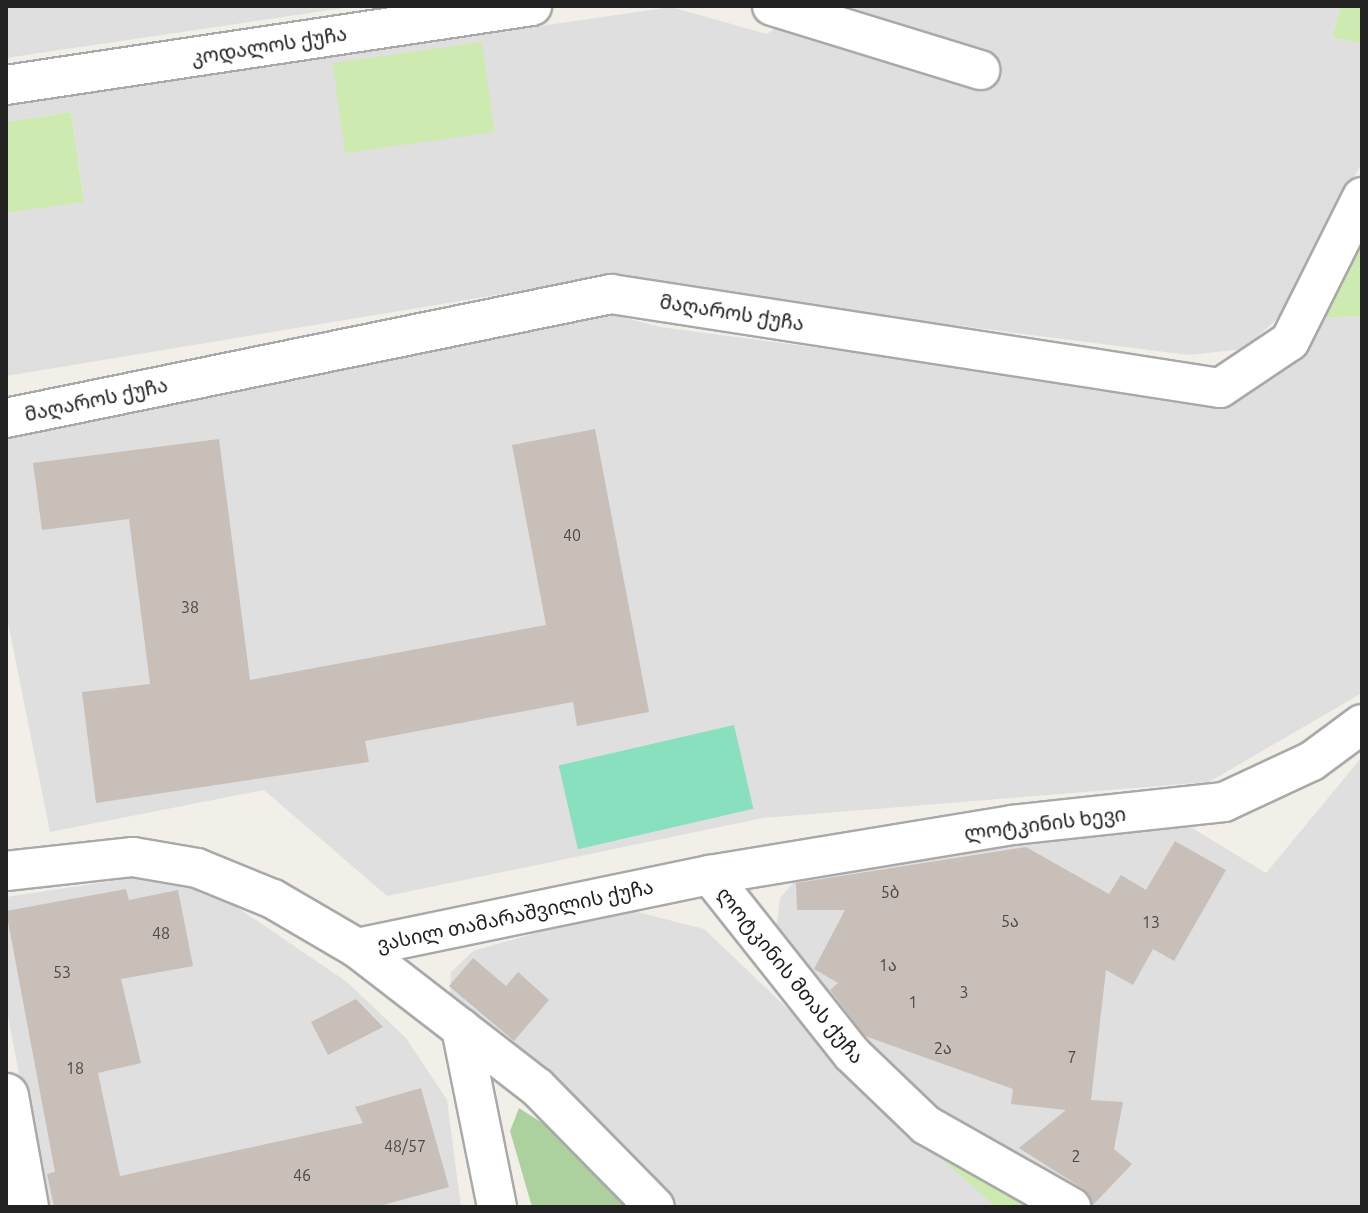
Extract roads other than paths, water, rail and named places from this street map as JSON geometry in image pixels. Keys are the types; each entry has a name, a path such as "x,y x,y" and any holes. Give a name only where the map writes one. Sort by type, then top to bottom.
{"street":[{"name":"კოდალოს ქუჩა","path":"6,85 532,6"},
{"path":"772,6 980,70"},
{"name":"მაღაროს ქუჩა","path":"6,418 611,294 1220,388 1290,341 1362,197"},
{"name":"ლოტკინის ხევი","path":"710,875 1012,825 1224,802 1312,761 1362,724"},
{"name":"ვასილ თამარაშვილის ქუჩა","path":"6,871 133,857 197,868 273,899 357,948 710,875"},
{"name":"ლოტკინის მთას ქუჩა","path":"710,875 852,1054 926,1125 1071,1207"},
{"path":"357,948 537,1087 655,1207"},
{"path":"461,1028 497,1207"},
{"path":"6,1096 26,1207"}]}
